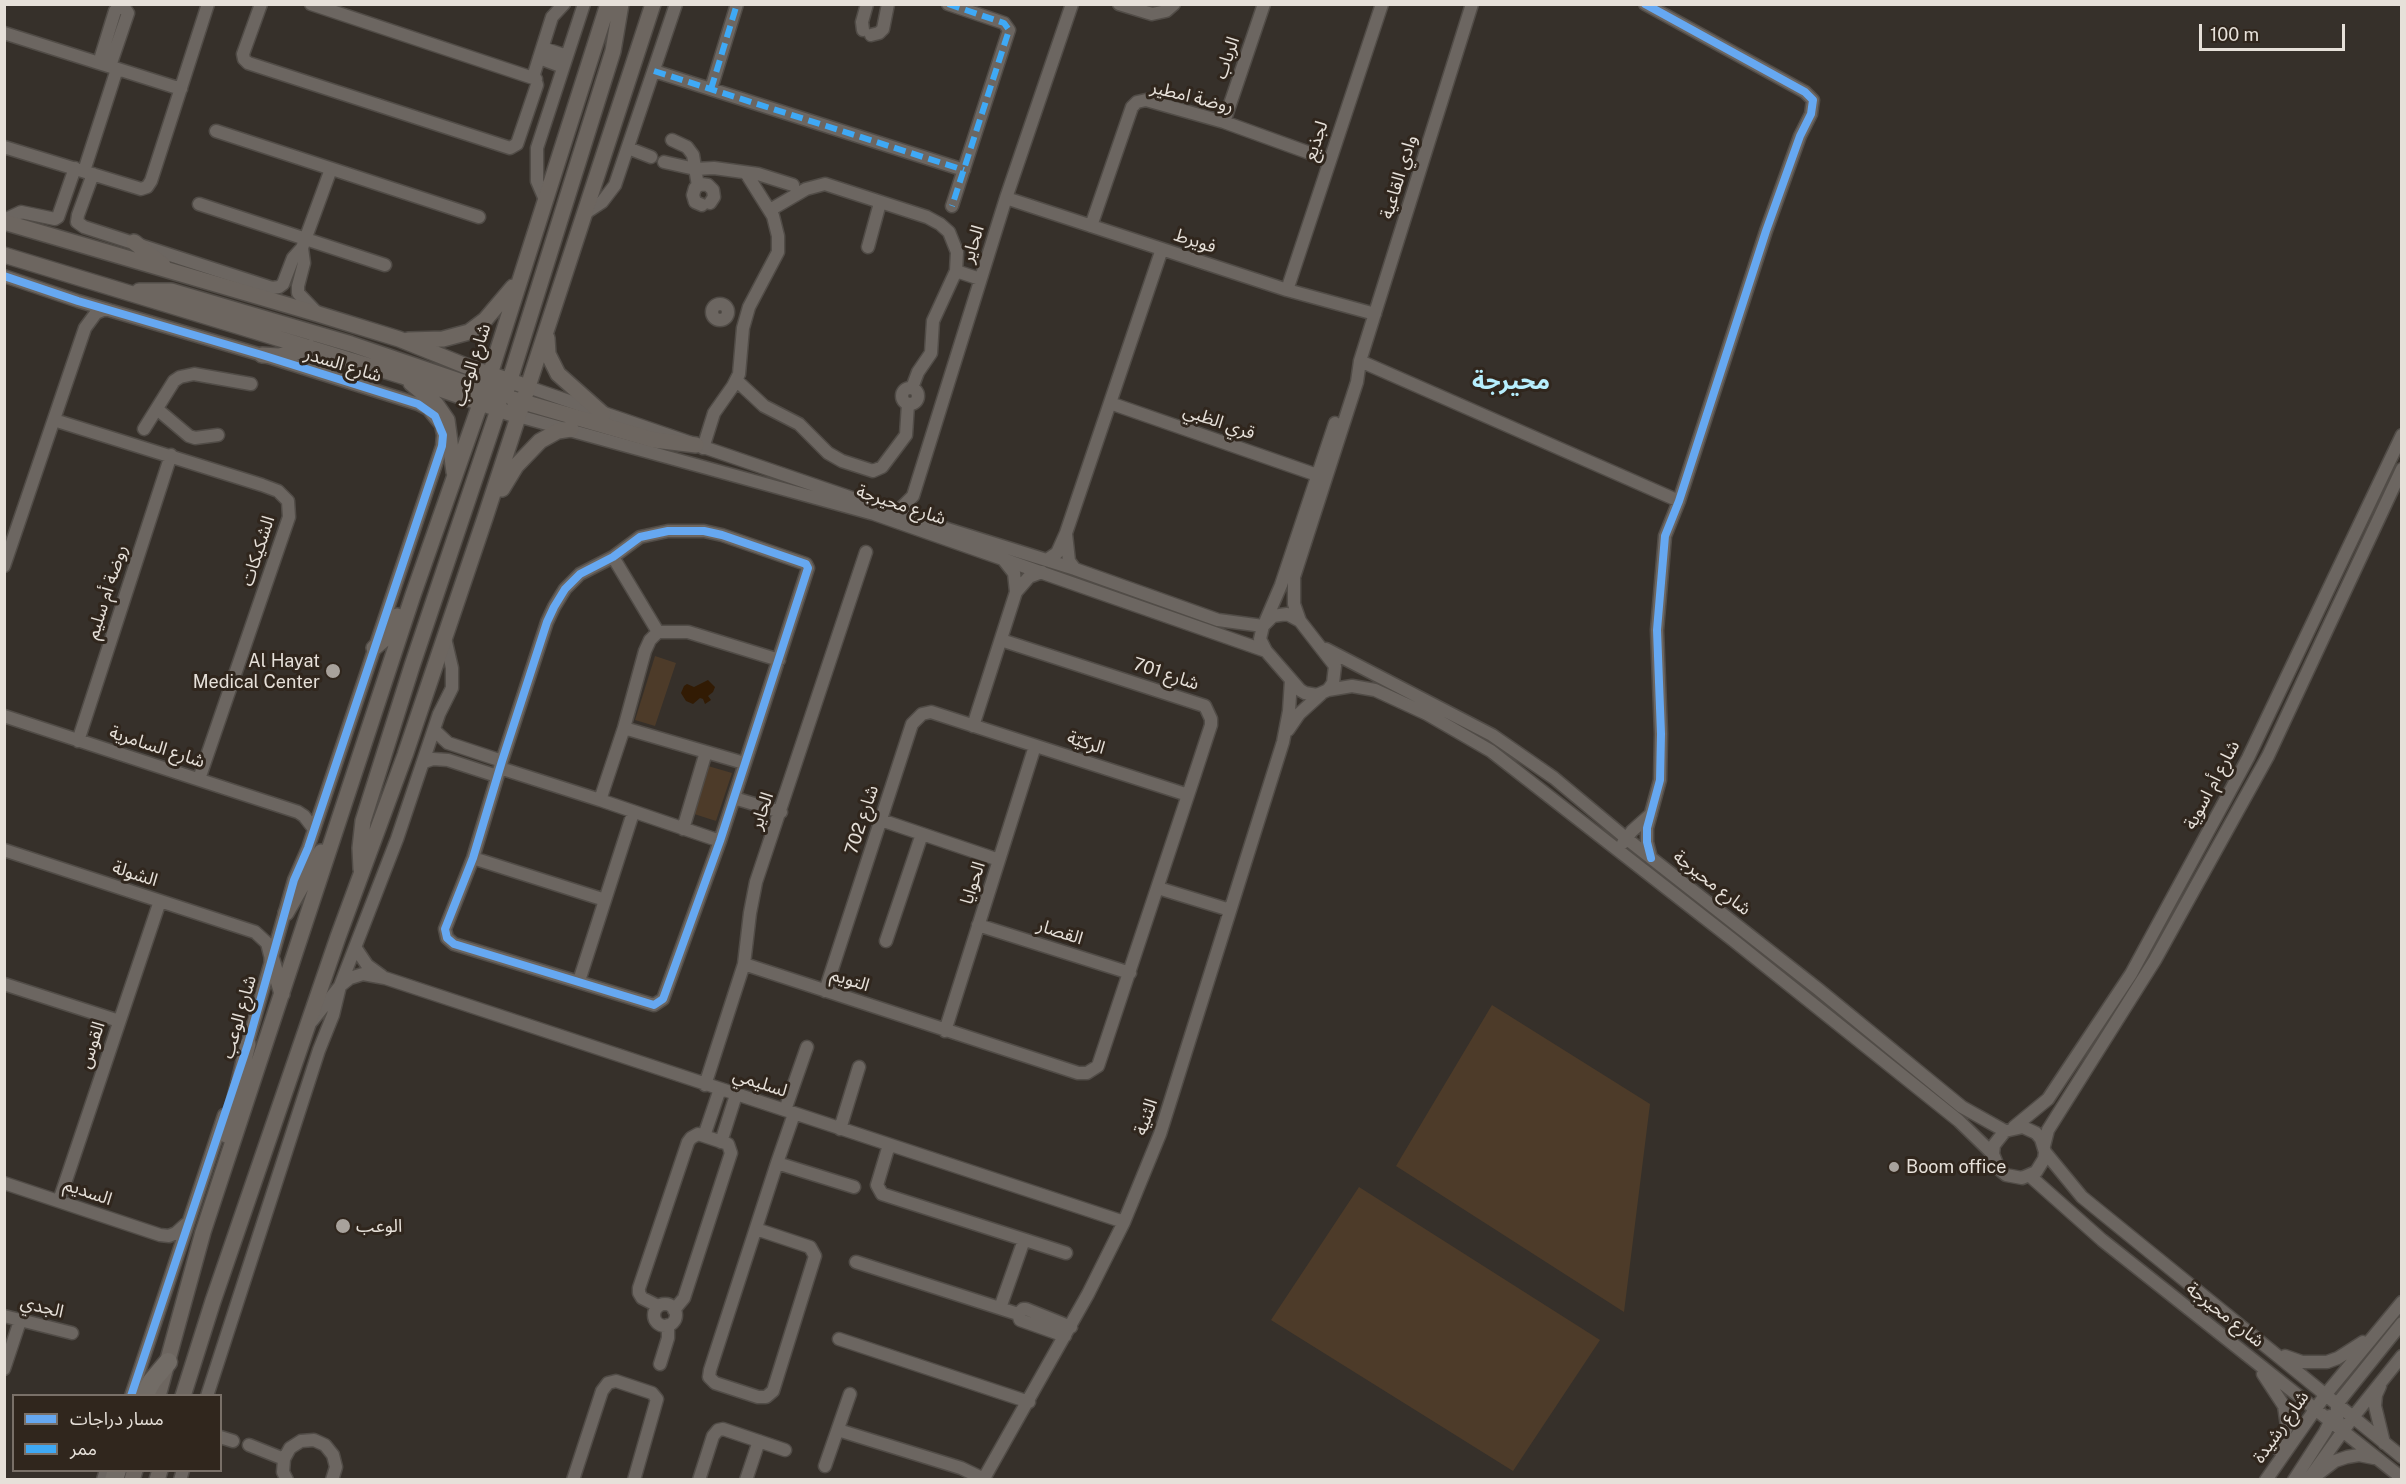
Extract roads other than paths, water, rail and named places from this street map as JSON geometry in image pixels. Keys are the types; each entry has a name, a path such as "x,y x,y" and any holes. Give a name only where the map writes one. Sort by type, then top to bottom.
{"highway":[{"path":"145,1394 168,1362"}],"main road":[{"name":"شارع الوعب","path":"158,1394 203,1232 413,595 483,397 608,4"},
{"path":"362,875 360,848 363,821 613,51 621,4"},
{"path":"183,1394 338,937 405,755 485,518 652,4"},
{"path":"4,221 399,339 490,374 499,383 503,395 520,409 654,440 699,446"},
{"path":"134,242 167,269"},
{"name":"شارع السدر","path":"4,255 402,376 483,397"},
{"path":"399,339 443,339 469,332 486,320 519,279"},
{"path":"126,291 171,291 351,344 483,397 518,395 528,387"},
{"path":"549,320 547,345 551,365 563,380 603,414"},
{"path":"262,355 278,356 309,347"},
{"path":"402,376 443,411 449,429 454,477"},
{"path":"485,518 511,473 523,458 548,435 571,429"},
{"path":"374,648 387,637 402,607 413,595"},
{"path":"286,913 337,823"},
{"path":"272,960 282,994"},
{"path":"203,1232 248,1044"}],"street":[{"path":"4,147 141,189 147,186 151,181 208,4"},
{"path":"261,4 243,54 248,63 510,148 518,144 537,86 534,74 552,17 563,5"},
{"path":"311,4 536,79"},
{"path":"546,202 537,181 535,159 537,148 584,4"},
{"path":"584,214 594,209 615,185 676,4"},
{"path":"711,89 737,4"},
{"path":"867,4 861,22 867,33 879,33 883,29 888,4"},
{"path":"948,4 1004,23 1009,30 952,206"},
{"name":"الحاير","path":"896,513 913,496 1006,198 1072,4"},
{"path":"1119,4 1152,14 1166,11 1174,4"},
{"name":"الرباب","path":"1224,122 1264,4"},
{"name":"لجذيع","path":"1287,290 1382,4"},
{"name":"وادي القاعية","path":"1300,621 1294,604 1294,577 1357,382 1360,361 1472,4"},
{"path":"1645,4 1804,92 1813,100 1810,114 1766,231 1679,501 1665,536 1657,630 1661,734 1660,780 1647,828 1647,842 1651,858"},
{"path":"4,33 181,89"},
{"path":"541,53 565,62"},
{"path":"77,222 84,171 109,66"},
{"path":"654,71 964,170"},
{"name":"روضة امطير","path":"1091,226 1132,107 1137,102 1146,100 1224,122 1329,160"},
{"path":"216,131 479,217"},
{"path":"672,140 691,151 695,159 698,186 708,185 713,190 714,197 706,204"},
{"path":"628,148 651,157"},
{"path":"664,162 695,169 714,168 746,172 793,185"},
{"path":"4,221 21,212 52,219 58,217 272,288 279,287 283,284 293,258 304,243 331,169"},
{"path":"58,217 84,171"},
{"path":"699,446 714,413 736,380 740,367 744,324 753,297 778,252 778,236 770,210 746,172"},
{"path":"736,380 764,406 799,424 828,453 873,471 882,467 906,435 908,404 904,401 902,394 905,390 912,388 915,376 931,353 933,321 956,272 955,244 944,228 927,217 836,186 819,184 770,210"},
{"name":"فويرط","path":"1006,198 1287,290 1375,314"},
{"path":"868,247 880,202"},
{"path":"199,204 304,243 385,265"},
{"path":"304,243 304,263 298,293 318,314"},
{"path":"1016,592 1029,577 1057,553 1066,533 1162,249"},
{"path":"956,272 980,279"},
{"name":"شارع السدر","path":"4,276 78,301 262,355 428,409 441,425 442,446 374,648"},
{"path":"78,301 85,314 85,328"},
{"path":"4,566 85,328 96,313 109,310"},
{"path":"727,315 744,324"},
{"path":"1360,361 1679,501"},
{"name":"وادي القاعية","path":"1265,623 1283,579 1352,375 1360,361"},
{"path":"141,436 174,381 186,375 200,375 251,384"},
{"name":"شارع محيرجة","path":"528,387 925,522 1266,651"},
{"name":"قري الظبي","path":"1110,403 1317,475"},
{"path":"157,409 195,438 218,435"},
{"name":"شارع محيرجة","path":"520,409 571,429 874,514 1003,559 1075,569 1218,620 1265,623 1280,614 1294,616 1300,621"},
{"name":"الشكيكات","path":"54,420 141,436 171,455 278,491 288,501 289,517 200,779"},
{"name":"شارع أم اسوية","path":"2009,1129 2048,1099 2131,974 2248,758 2402,435"},
{"name":"روضة أم سليم","path":"78,741 171,455"},
{"name":"شارع أم اسوية","path":"2044,1149 2048,1130 2139,987 2268,756 2402,468"},
{"path":"913,496 918,512 925,522"},
{"path":"686,530 722,535 806,564 808,568 720,841 661,1002 650,1005 450,941 445,929 473,858 547,622 565,589 580,574 613,557 640,537 686,530"},
{"path":"1066,533 1070,561 1075,569"},
{"name":"الحاير","path":"705,1085 744,964 756,882 866,552"},
{"path":"613,557 658,632"},
{"path":"973,726 1016,592 1014,573 1003,559"},
{"path":"1265,623 1260,639 1266,651 1291,680 1305,693 1325,692 1334,683 1335,666 1300,621"},
{"path":"600,800 624,728 645,651 650,640 658,632 688,632 778,660"},
{"path":"207,1394 315,1061 333,1015 340,986 385,870 439,714 450,694 453,681 444,634"},
{"name":"شارع 701","path":"945,1031 1078,1073 1087,1073 1095,1069 1100,1062 1211,725 1211,719 1205,706 1001,640"},
{"name":"شارع محيرجة","path":"1321,646 1492,735 1554,778 1962,1107 2009,1129"},
{"name":"شارع الوعب","path":"131,1394 248,1044 294,880 324,802 374,648"},
{"name":"الثنية","path":"984,1479 1068,1331 1124,1222 1160,1134 1283,741 1289,711 1291,680"},
{"name":"شارع محيرجة","path":"1325,692 1352,686 1375,690 1447,725 1491,751 1618,849 1959,1121 1993,1154"},
{"name":"الثنية","path":"1283,741 1299,714 1325,692"},
{"name":"شارع 702","path":"825,991 915,720 922,714 931,712 973,726"},
{"name":"شارع السامرية","path":"4,716 298,812 314,829"},
{"name":"الركيّة","path":"973,726 1188,795"},
{"path":"624,728 744,763"},
{"path":"434,730 452,744 500,768 720,841"},
{"name":"الحوايا","path":"945,1031 1035,746"},
{"path":"683,829 706,752"},
{"path":"424,762 433,759 448,760 500,768"},
{"path":"734,798 781,812"},
{"path":"298,812 314,810 324,802"},
{"path":"579,981 633,813"},
{"path":"1618,849 1632,831 1651,814"},
{"path":"881,820 999,860"},
{"path":"886,941 922,834"},
{"name":"الشولة","path":"4,850 255,932"},
{"path":"473,858 605,900"},
{"path":"1158,888 1230,910"},
{"name":"القوس","path":"59,1201 160,901"},
{"path":"255,932 274,928 286,913"},
{"name":"القصار","path":"978,925 1130,973"},
{"path":"255,932 267,943 272,960"},
{"name":"لسليمي","path":"355,947 367,965 385,978"},
{"name":"التويم","path":"744,964 945,1031"},
{"name":"لسليمي","path":"340,986 350,978 359,975 385,978 1124,1222"},
{"path":"4,984 119,1021"},
{"path":"308,1026 340,986"},
{"path":"756,1229 810,1247 815,1256 773,1390 766,1397 758,1397 715,1383 709,1377 710,1370 777,1163 807,1047"},
{"path":"840,1128 859,1066"},
{"path":"704,1136 720,1089"},
{"path":"721,1142 736,1095"},
{"path":"2009,1129 2030,1129 2036,1133 2044,1149 2041,1166 2030,1176 2022,1178 2006,1175 1995,1162 1993,1154 1999,1137 2009,1129"},
{"path":"660,1364 668,1338 668,1325 675,1317 674,1310 669,1305 658,1306 642,1298 639,1293 640,1283 688,1142 694,1135 704,1136 730,1145 731,1153 684,1298 674,1310"},
{"path":"889,1145 877,1185 882,1194 1066,1253"},
{"name":"شارع محيرجة","path":"2044,1149 2082,1197 2402,1457"},
{"path":"777,1163 854,1187"},
{"name":"شارع محيرجة","path":"2030,1176 2102,1240 2402,1478"},
{"name":"السديم","path":"4,1183 160,1235"},
{"path":"160,1235 169,1236 176,1233 189,1221"},
{"path":"160,1235 172,1246 174,1264"},
{"path":"1000,1308 1024,1240"},
{"path":"856,1262 1018,1314 1023,1309 1068,1331"},
{"path":"2275,1352 2302,1362 2327,1362 2338,1358 2373,1334 2402,1302"},
{"path":"658,1306 654,1313 655,1320 661,1325 668,1325"},
{"name":"الجدي","path":"4,1316 20,1322 72,1333"},
{"path":"4,1369 20,1322"},
{"path":"2342,1432 2337,1418 2337,1404 2402,1323"},
{"name":"شارع رشيدة","path":"2266,1479 2314,1410 2373,1334"},
{"path":"839,1339 1029,1401"},
{"path":"2310,1479 2353,1417 2402,1356"},
{"path":"2251,1358 2274,1388 2284,1406 2287,1426 2284,1440 2266,1479"},
{"path":"2382,1379 2375,1406 2384,1443"},
{"path":"573,1479 602,1391 608,1383 616,1381 652,1392 657,1399 633,1479"},
{"path":"825,1467 850,1394"},
{"path":"2294,1479 2330,1422 2326,1394"},
{"path":"699,1479 713,1436 718,1430 723,1429 785,1450"},
{"path":"838,1430 962,1468 984,1479"},
{"path":"222,1438 233,1441"},
{"path":"287,1479 283,1472 284,1459 290,1448 301,1441 314,1440 325,1445 333,1455 336,1467 332,1479"},
{"path":"746,1479 759,1441"},
{"path":"249,1445 284,1459"},
{"path":"2310,1479 2335,1461 2344,1458 2359,1455 2376,1458"}],"place":[{"name":"Al Hayat Medical Center","path":"333,671"},
{"name":"Boom office","path":"1894,1167"},
{"name":"الوعب","path":"343,1226"}],"district":[{"name":"محيرجة","path":"1511,382"}]}
